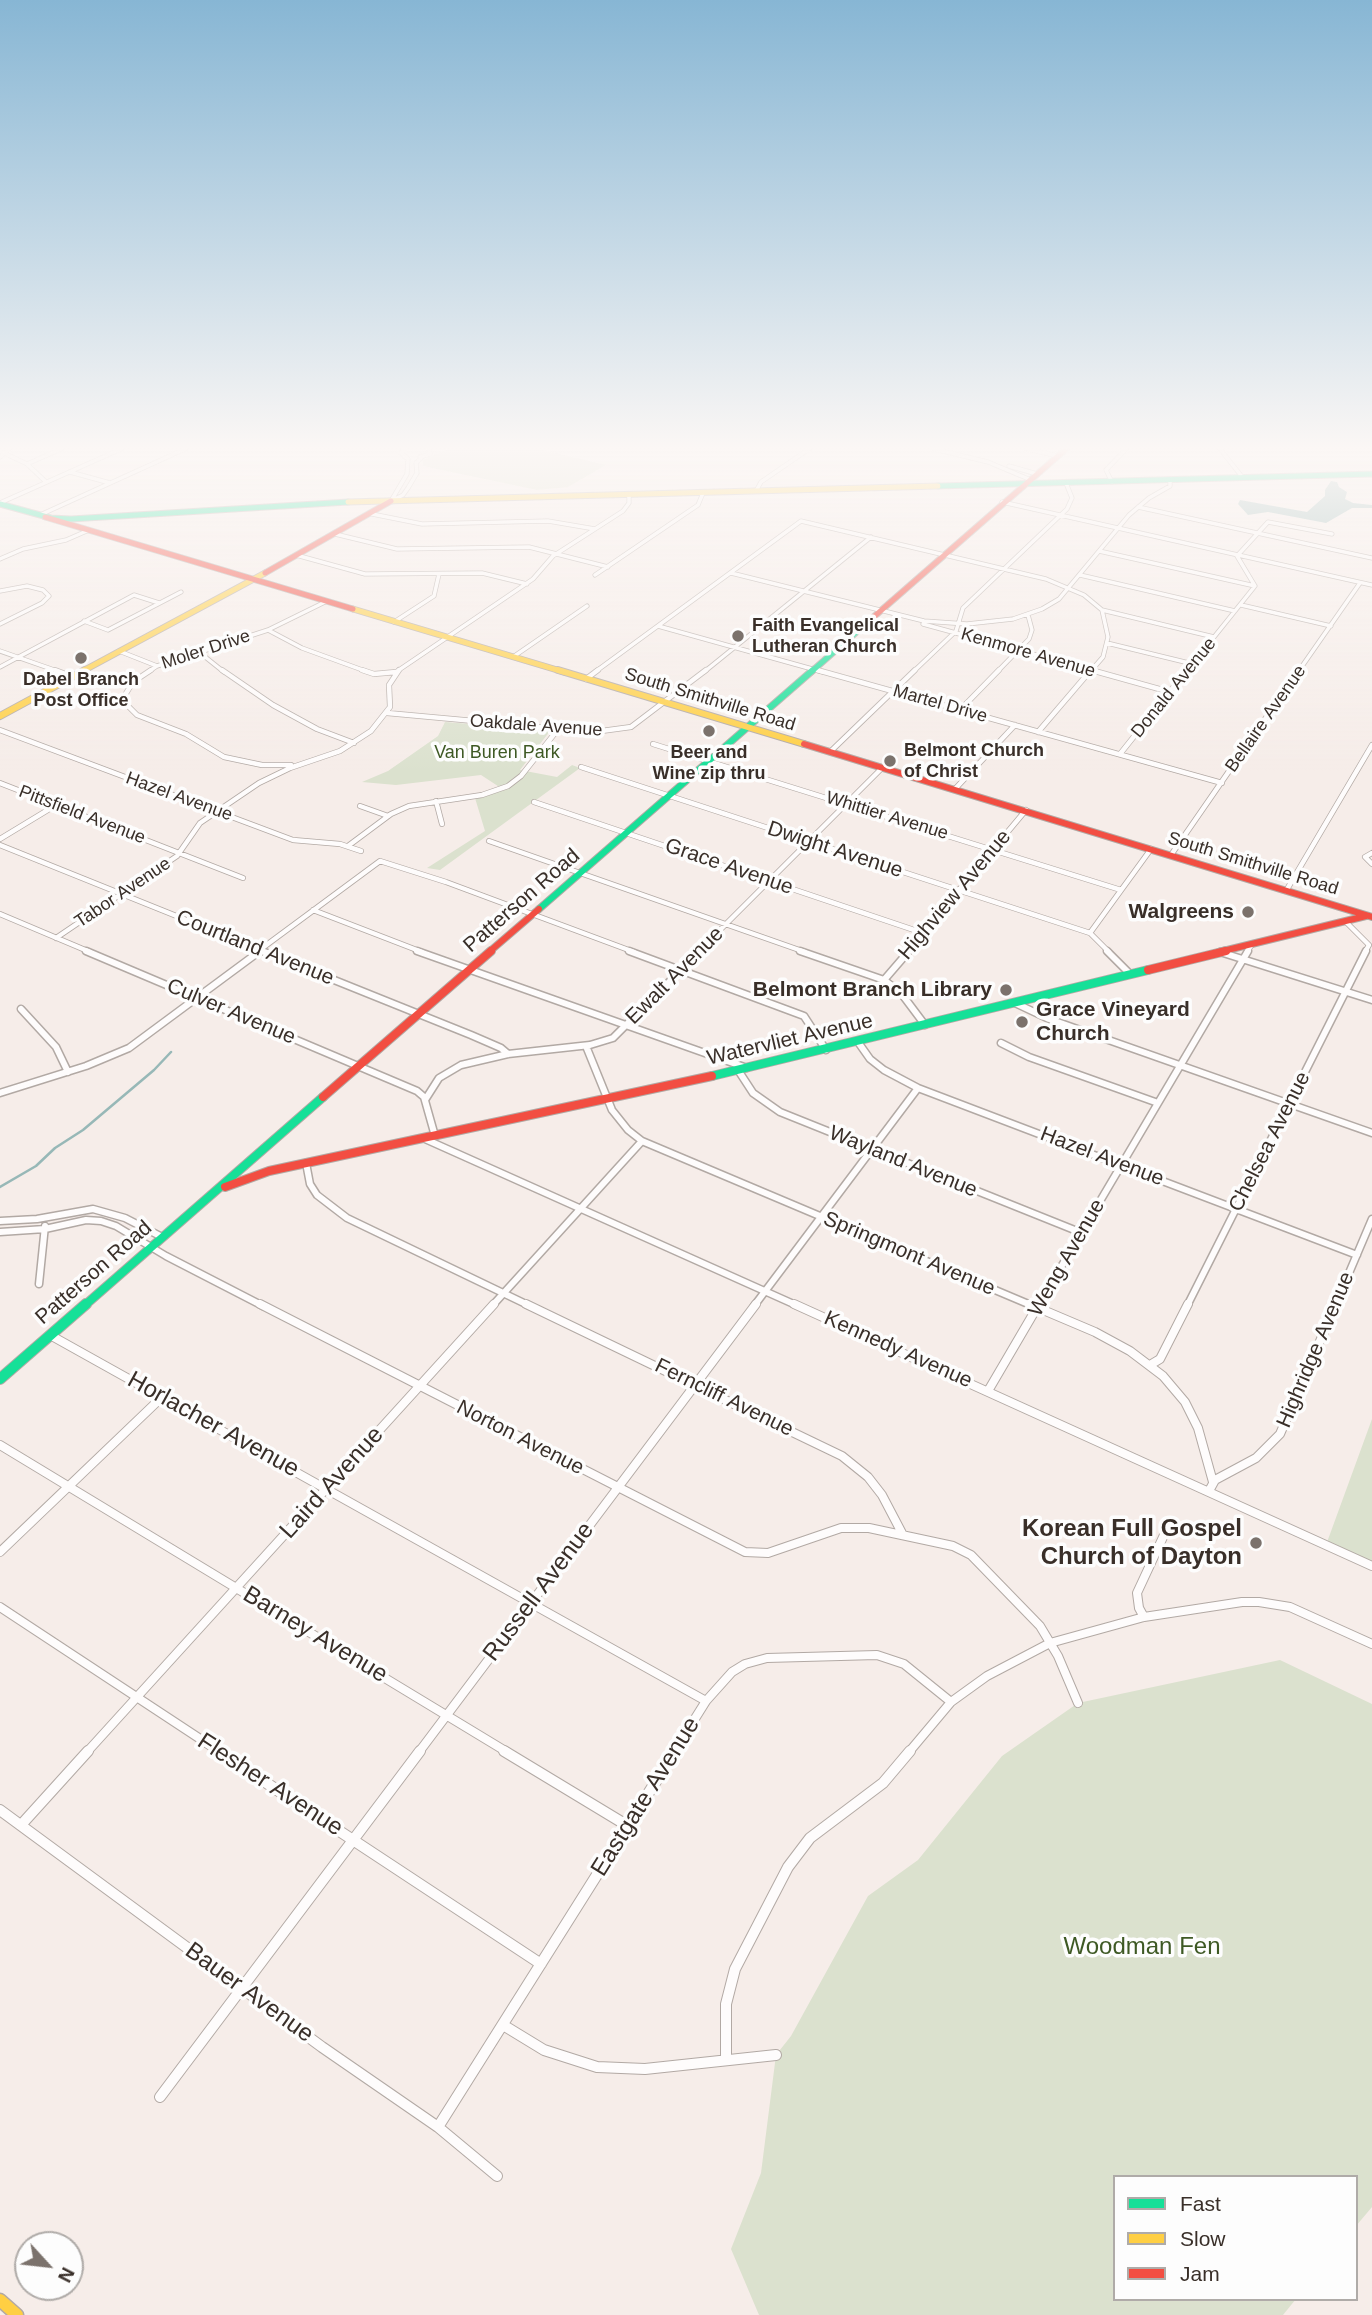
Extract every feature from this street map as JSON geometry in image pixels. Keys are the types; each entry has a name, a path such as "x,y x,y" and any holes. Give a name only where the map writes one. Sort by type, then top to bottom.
{"main road":[{"name":"South Smithville Road","path":"179,557 1370,915"},
{"path":"0,716 292,557"},
{"name":"Patterson Road","path":"0,1379 749,729 814,669 883,612 940,557"},
{"name":"Watervliet Avenue","path":"216,1192 256,1175 826,1050 1370,915"},
{"path":"0,2300 17,2315"}],"street":[{"path":"303,557 365,574 482,573 527,584"},
{"path":"387,713 391,700 389,685 396,672 527,584 553,557"},
{"path":"571,557 607,567"},
{"path":"594,575 622,557"},
{"path":"586,679 751,557"},
{"name":"Oakdale Avenue","path":"387,713 601,733 624,730 643,721 847,557"},
{"path":"955,557 1070,587 1102,610 1214,637"},
{"path":"830,752 955,632 964,608 1017,557"},
{"name":"Kenmore Avenue","path":"883,612 958,624 1000,621 1028,615 1052,603 1070,587 1094,557"},
{"path":"1125,557 1255,586"},
{"path":"1239,557 1255,586"},
{"path":"1247,557 1372,585"},
{"name":"Kenmore Avenue","path":"731,572 1170,692"},
{"path":"1238,583 1248,573"},
{"path":"394,622 434,596 439,574"},
{"path":"1080,575 1235,611"},
{"name":"Bellaire Avenue","path":"1171,855 1360,583"},
{"path":"0,591 18,586 43,590 49,594 49,598 0,624"},
{"name":"Donald Avenue","path":"1120,754 1255,586"},
{"path":"84,621 108,630 181,592"},
{"path":"0,667 134,595 159,603"},
{"name":"Moler Drive","path":"262,765 224,757 186,734 142,717 130,709 125,695 139,677 157,666 268,630 327,601"},
{"path":"1241,605 1331,626"},
{"path":"513,657 587,606"},
{"path":"1038,732 1103,657 1107,628 1102,610"},
{"path":"960,710 1031,635 1028,615"},
{"name":"Martel Drive","path":"658,626 1222,783"},
{"path":"268,630 312,652 370,673 389,685"},
{"path":"1107,643 1193,664"},
{"path":"0,651 72,676"},
{"path":"119,651 157,666"},
{"path":"198,652 273,705 317,729 354,743"},
{"path":"370,673 396,672"},
{"name":"Tabor Avenue","path":"57,937 179,854 196,828 217,811 261,782 307,762 331,755 354,743 372,730 387,713"},
{"path":"956,789 1015,725"},
{"path":"348,846 388,816 409,806 482,795 508,786 521,776 559,728"},
{"name":"Hazel Avenue","path":"0,730 293,839 348,846 361,851"},
{"name":"Whittier Avenue","path":"653,744 1121,890"},
{"path":"1286,891 1372,746"},
{"path":"261,782 265,775 262,765 307,762"},
{"name":"Dwight Avenue","path":"581,767 1090,933"},
{"name":"Ewalt Avenue","path":"425,1100 432,1085 453,1069 508,1054 586,1046 607,1041 883,768"},
{"name":"Pittsfield Avenue","path":"0,783 243,878"},
{"path":"436,801 442,824"},
{"name":"Grace Avenue","path":"534,802 923,933"},
{"path":"0,839 56,805"},
{"path":"360,806 388,816"},
{"name":"Highview Avenue","path":"884,979 1026,810"},
{"path":"489,841 884,979 901,993 925,1026"},
{"name":"Courtland Avenue","path":"0,845 501,1048 508,1054"},
{"path":"1130,974 1090,933 1151,849"},
{"path":"1372,853 1365,857 1372,864"},
{"path":"0,1093 68,1072 129,1048 380,861 534,915 804,1016 826,1050"},
{"path":"313,910 743,1069"},
{"name":"Culver Avenue","path":"0,914 360,1066 417,1091 425,1100"},
{"name":"Chelsea Avenue","path":"1150,1365 1160,1359 1369,945 1345,921"},
{"name":"Weng Avenue","path":"988,1391 1252,944"},
{"path":"1220,952 1372,1000"},
{"path":"1015,1003 1049,1019 1372,1133"},
{"path":"20,1009 56,1047 68,1072"},
{"name":"Hazel Avenue","path":"858,1042 870,1059 884,1070 918,1088 1357,1255"},
{"path":"1001,1043 1029,1057 1158,1103"},
{"name":"Springmont Avenue","path":"586,1046 618,1118 642,1141 1114,1341 1150,1365 1176,1390 1192,1415 1213,1482"},
{"name":"Wayland Avenue","path":"743,1069 753,1093 766,1105 871,1150 1082,1233"},
{"name":"Russell Avenue","path":"160,2097 918,1088"},
{"path":"425,1100 435,1136"},
{"name":"Kennedy Avenue","path":"423,1138 1372,1566"},
{"name":"Laird Avenue","path":"22,1825 642,1141"},
{"name":"Ferncliff Avenue","path":"306,1163 314,1190 335,1212 842,1455 856,1465 882,1494 903,1535"},
{"path":"0,1221 46,1217 87,1209 125,1218 162,1237"},
{"path":"38,1284 46,1217"},
{"name":"Highridge Avenue","path":"1213,1482 1256,1458 1280,1433 1372,1219"},
{"name":"Norton Avenue","path":"0,1232 45,1229 86,1220 116,1226 150,1248 745,1552 768,1553 841,1528 869,1528 903,1535"},
{"name":"Horlacher Avenue","path":"50,1335 706,1701"},
{"path":"0,1552 162,1397"},
{"name":"Barney Avenue","path":"0,1445 628,1826"},
{"path":"1209,1491 1213,1482"},
{"path":"903,1535 953,1546 971,1555 1030,1614 1050,1643 1078,1703"},
{"path":"1144,1617 1139,1608 1137,1593 1164,1535"},
{"path":"726,2058 726,2004 735,1969 788,1867 810,1838 883,1783 951,1702 987,1676 1050,1643 1144,1617 1242,1602 1267,1602 1309,1614 1372,1644"},
{"name":"Flesher Avenue","path":"0,1607 541,1964"},
{"name":"Eastgate Avenue","path":"438,2127 706,1701 732,1672 751,1662 781,1657 863,1654 904,1664 951,1702"},
{"name":"Bauer Avenue","path":"0,1810 438,2127 497,2175"},
{"path":"503,2025 544,2050 597,2067 645,2069 726,2058 776,2055"}],"green space":[{"name":"Van Buren Park","path":"445,722 549,730 520,770 557,777 572,765 580,768 440,870 427,868 485,831 475,798 504,790 481,775 396,785 362,782 388,771 438,736"},
{"path":"1372,1419 1372,1566 1326,1545"},
{"name":"Woodman Fen","path":"1280,1660 1372,1704 1372,2207 1358,2224 1358,2175 1113,2175 1113,2301 1294,2301 1283,2315 759,2315 731,2249 761,2173 776,2055 791,2036 868,1896 918,1860 1002,1756 1078,1703"}],"waterway":[{"path":"0,1187 36,1166 55,1148 83,1130 154,1070 171,1052"}],"traffic: fast":[{"path":"539,909 869,621"},
{"path":"712,1076 1148,970"},
{"path":"0,1379 323,1097"}],"traffic: slow":[{"path":"0,716 265,573"},
{"path":"353,609 804,744"},
{"path":"0,2300 17,2315"}],"traffic: jam":[{"path":"179,557 353,609"},
{"path":"265,573 293,557"},
{"path":"869,621 942,557"},
{"path":"804,744 1372,917"},
{"path":"323,1097 539,909"},
{"path":"1148,970 1366,916"},
{"path":"225,1187 269,1171 712,1076"}],"place":[{"name":"Faith Evangelical Lutheran Church","path":"738,636"},
{"name":"Dabel Branch Post Office","path":"81,658"},
{"name":"Beer and Wine zip thru","path":"709,731"},
{"name":"Belmont Church of Christ","path":"890,761"},
{"name":"Walgreens","path":"1248,912"},
{"name":"Belmont Branch Library","path":"1006,990"},
{"name":"Grace Vineyard Church","path":"1022,1022"},
{"name":"Korean Full Gospel Church of Dayton","path":"1256,1543"}]}
